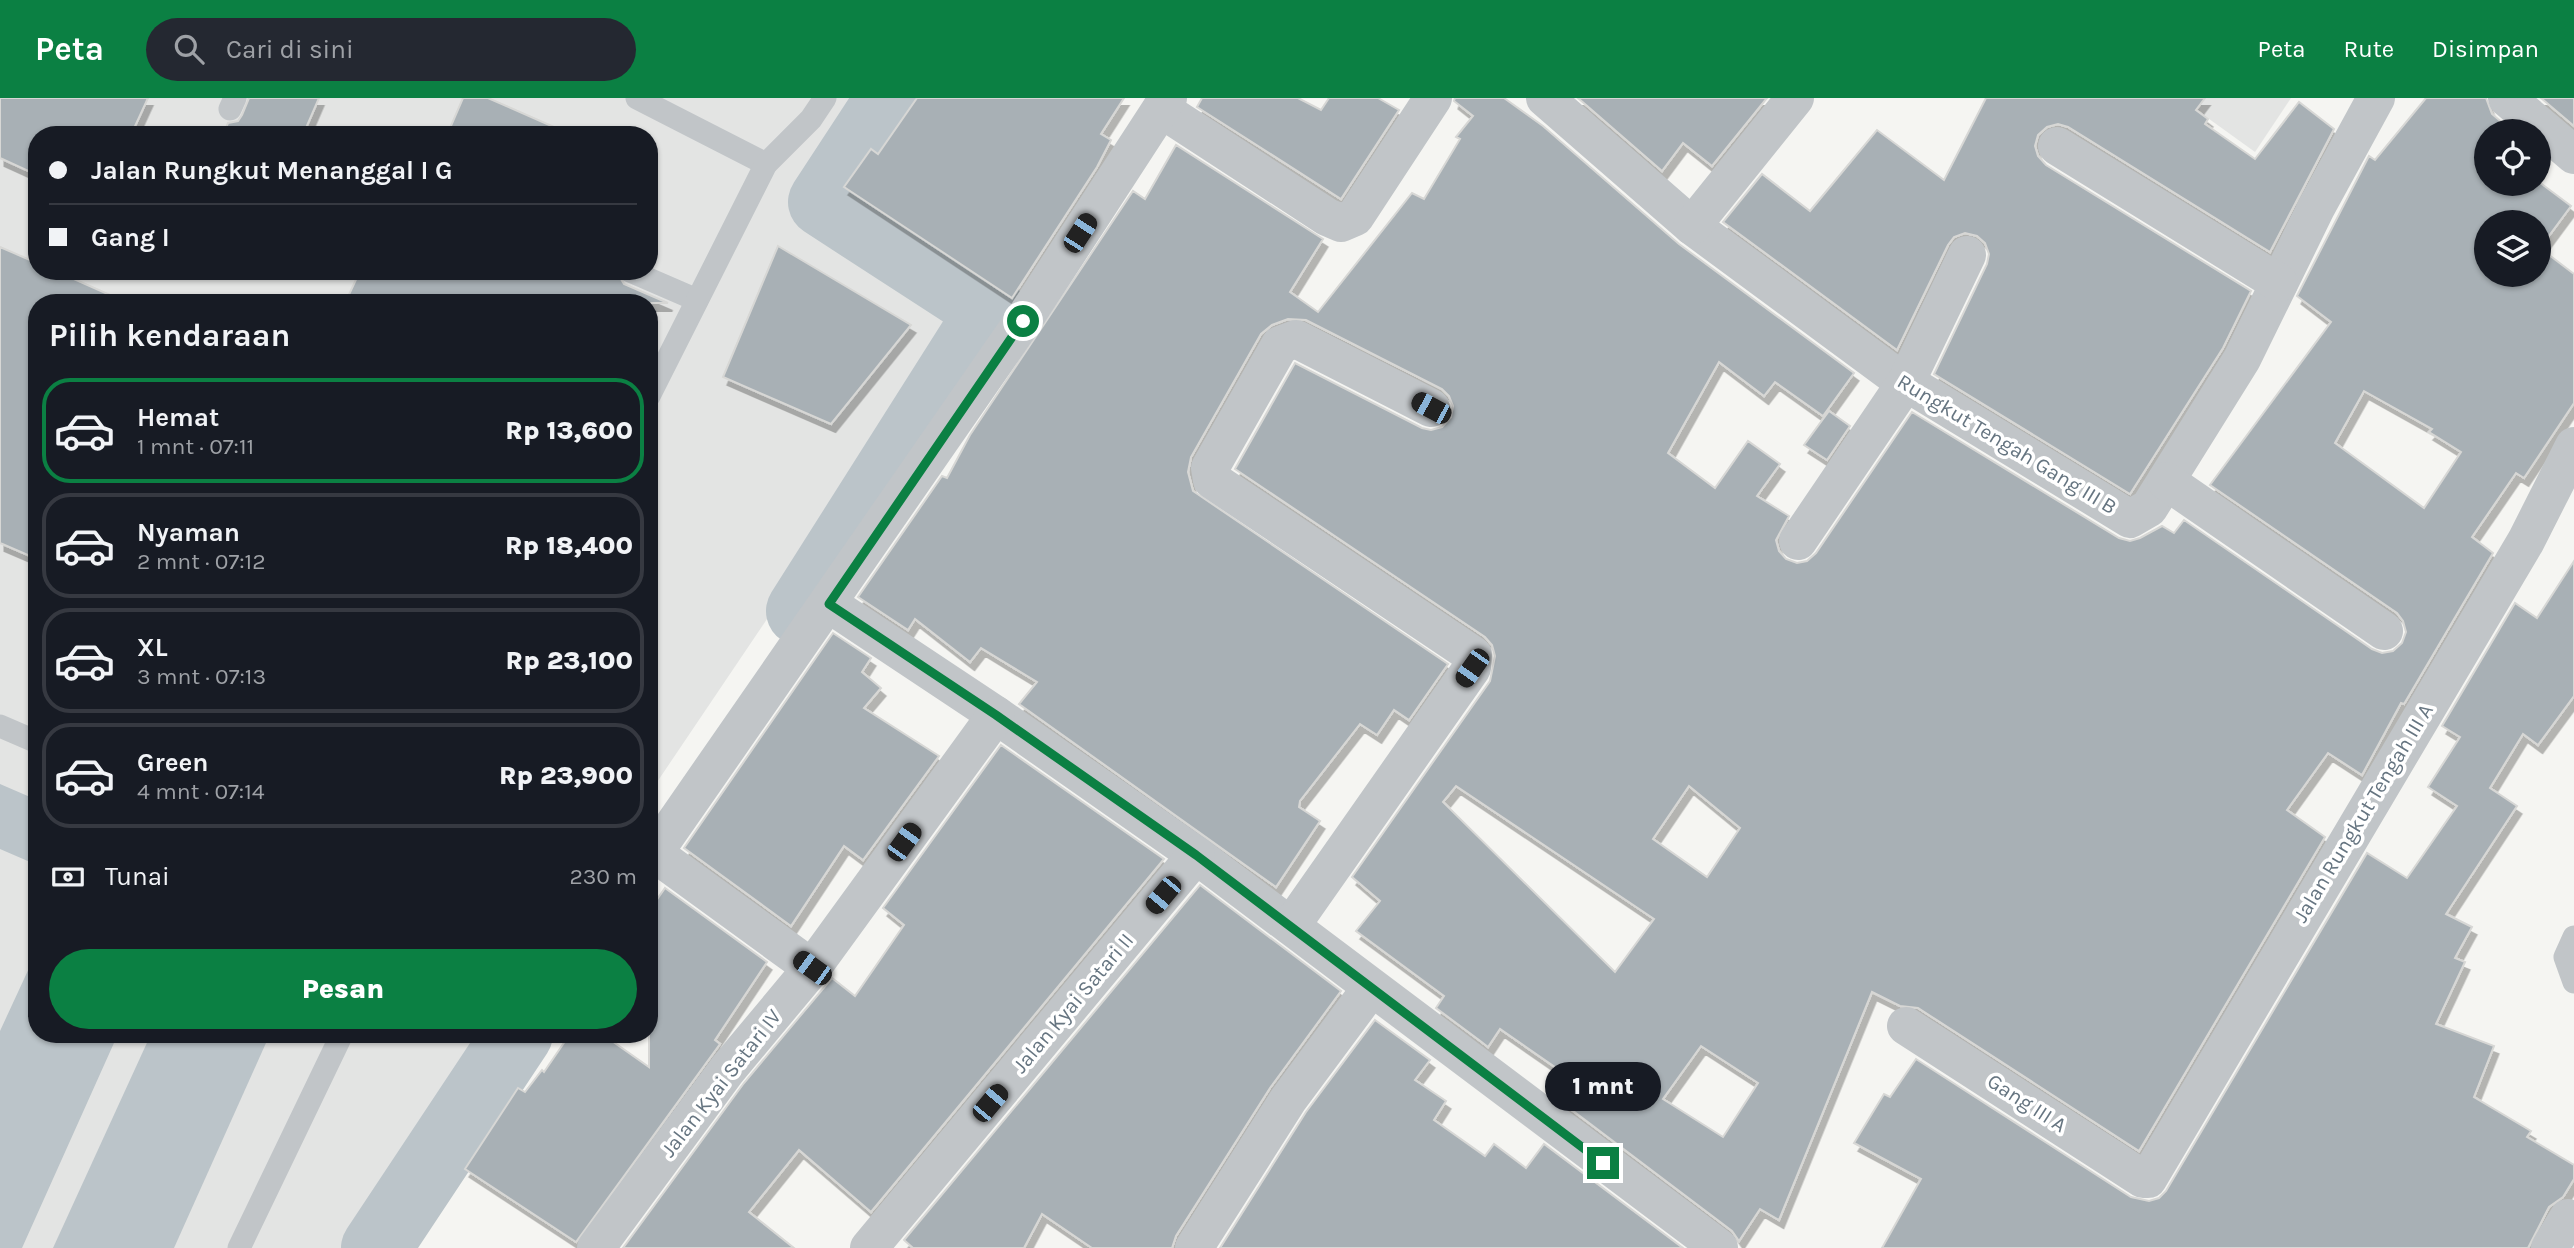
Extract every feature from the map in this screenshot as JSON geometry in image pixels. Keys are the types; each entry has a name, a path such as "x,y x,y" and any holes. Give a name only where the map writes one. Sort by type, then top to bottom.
{"street":[{"path":"812,968 662,859 659,849 829,604 1095,211 1164,103 1327,217 1341,223 1355,217 1433,98"},
{"name":"Rungkut Tengah Gang III B","path":"1545,98 1692,226 1906,382 2130,519 2149,508 2242,359 2376,98"},
{"path":"1692,226 1795,98"},
{"path":"2507,98 2574,155"},
{"path":"2057,146 2279,283"},
{"path":"1798,541 1906,382 1967,255"},
{"path":"1291,926 1472,668 1473,655 1212,480 1210,468 1280,345 1296,339 1431,408"},
{"name":"Jalan Rungkut Tengah III A","path":"2148,1179 2526,541 2574,446"},
{"path":"2166,481 2384,631"},
{"path":"829,604 996,715 1196,855 1719,1248"},
{"name":"Jalan Kyai Satari IV","path":"596,1248 727,1070 812,968 996,715"},
{"name":"Jalan Kyai Satari II","path":"869,1248 1196,855"},
{"path":"1194,1248 1289,1100 1371,988"},
{"name":"Gang III A","path":"1906,1026 2143,1179 2148,1179"}],"lane":[{"path":"637,98 766,164"},
{"path":"658,378 766,164 811,119 825,98"},
{"path":"651,280 697,300"},
{"path":"0,726 28,738"},
{"path":"2574,937 2565,957 2574,982"},
{"path":"239,1248 338,1043"}],"shaded area":[{"path":"0,98 866,98 793,203 976,309 658,781 658,294 28,294 28,1043 481,1043 343,1248 0,1248"},
{"path":"2180,98 2291,98 2255,152"},
{"path":"0,784 28,796 28,861 0,849"},
{"path":"28,970 28,1043 114,1043 22,1248 0,1248 0,1031"},
{"path":"147,1043 266,1043 174,1248 53,1248"}],"building":[{"path":"0,98 148,98 135,126 28,126 28,171 0,158"},
{"path":"249,98 319,98 307,126 227,126 228,123 238,121"},
{"path":"463,98 488,98 552,126 451,126"},
{"path":"917,98 1124,98 1101,134 1111,140 1097,167 1012,298 844,187 871,149 878,154"},
{"path":"1202,98 1298,98 1321,110 1329,98 1378,98 1399,110 1341,199 1197,107"},
{"path":"1455,98 1504,98 1543,126 1679,244 1854,373 1823,416 1775,382 1764,396 1719,362 1668,453 1715,488 1748,441 1780,464 1757,496 1789,516 1776,540 1779,551 1786,559 1797,563 1807,561 1816,553 1912,412 2119,538 2130,541 2162,526 2174,533 2184,520 2372,649 2382,653 2393,651 2402,643 2406,632 2397,613 2210,485 2331,322 2297,296 2369,156 2375,160 2426,98 2486,98 2492,114 2498,119 2474,119 2474,196 2551,196 2551,191 2571,206 2551,233 2551,210 2474,210 2474,287 2551,287 2551,256 2574,274 2574,403 2524,478 2516,473 2472,537 2493,553 2404,704 2401,703 2362,775 2328,753 2287,810 2325,837 2139,1151 1918,1008 1900,1006 1872,992 1779,1220 1760,1209 1739,1241 1732,1231 1560,1101 1575,1081 1500,1029 1488,1047 1436,1008 1444,996 1356,931 1380,901 1352,877 1490,681 1495,656 1492,645 1485,637 1235,469 1295,363 1422,428 1431,430 1442,427 1451,417 1453,406 1442,389 1306,320 1288,319 1272,325 1261,334 1191,457 1188,472 1193,491 1448,664 1409,720 1394,710 1377,735 1360,724 1300,801 1299,807 1320,821 1276,887 1019,704 1037,682 981,648 970,662 915,619 908,630 858,597 942,476 947,478 970,435 1133,191 1145,199 1176,145 1323,239 1290,292 1318,312 1412,193 1424,199 1460,139 1456,137 1473,116 1454,101","holes":["2364,391 2432,429 2429,432 2461,452 2424,508 2335,443","1456,786 1654,919 1615,972 1443,802","1689,786 1740,828 1707,877 1653,839","1701,1046 1758,1083 1723,1137 1663,1099"]},
{"path":"1578,98 1767,98 1712,166 1683,143 1662,171"},
{"path":"1986,98 2205,98 2196,110 2208,119 2205,124 2255,159 2299,102 2334,129 2270,252 2068,127 2058,124 2047,127 2038,135 2035,146 2038,156 2046,165 2251,291 2223,348 2130,494 1934,374 1987,264 1989,254 1985,243 1977,236 1965,233 1954,237 1948,245 1897,350 1723,222 1762,174 1810,211 1877,130 1944,180"},
{"path":"2541,98 2574,98 2574,126"},
{"path":"778,246 911,325 831,424 723,377"},
{"path":"0,247 28,259 28,280 76,280 108,294 28,294 28,555 0,543"},
{"path":"356,280 622,280 624,284 647,294 349,294"},
{"path":"1829,411 1850,426 1827,460 1804,445"},
{"path":"2574,561 2574,696 2538,745 2523,734 2490,788 2517,806 2446,914 2472,927 2455,958 2465,962 2436,1024 2494,1046 2474,1097 2531,1131 2527,1137 2574,1165 2574,1179 2563,1197 2549,1207 2528,1248 1882,1248 1921,1179 1854,1143 1884,1094 1890,1097 1916,1059 2131,1197 2149,1201 2159,1198 2166,1191 2367,853 2407,878 2457,806 2428,787 2460,737 2442,726 2515,603 2537,618"},
{"path":"833,633 871,658 862,672 881,688 864,708 939,756 863,860 844,846 791,926 684,848"},
{"path":"1001,745 1164,859 871,1212 799,1150 749,1212 794,1248 623,1248 744,1083 832,978 855,996 904,925 883,908"},
{"path":"1200,885 1341,991 1270,1088 1176,1236 1172,1248 1092,1248 1042,1214 1024,1248 913,1248 904,1240"},
{"path":"665,888 767,962 715,1040 720,1044 576,1242 465,1169 518,1088 525,1092 542,1070 544,1072 564,1043 615,1043 649,1067 649,1043 658,1043 658,898"},
{"path":"1375,1020 1430,1060 1415,1080 1446,1101 1434,1120 1485,1156 1494,1144 1526,1168 1544,1144 1683,1248 1220,1248 1306,1112"}],"waterway":[{"path":"801,611 991,311 823,202 891,98"},
{"path":"376,1248 512,1043"}],"route":[{"path":"1023,321 829,604 996,715 1196,855 1603,1163"}]}
